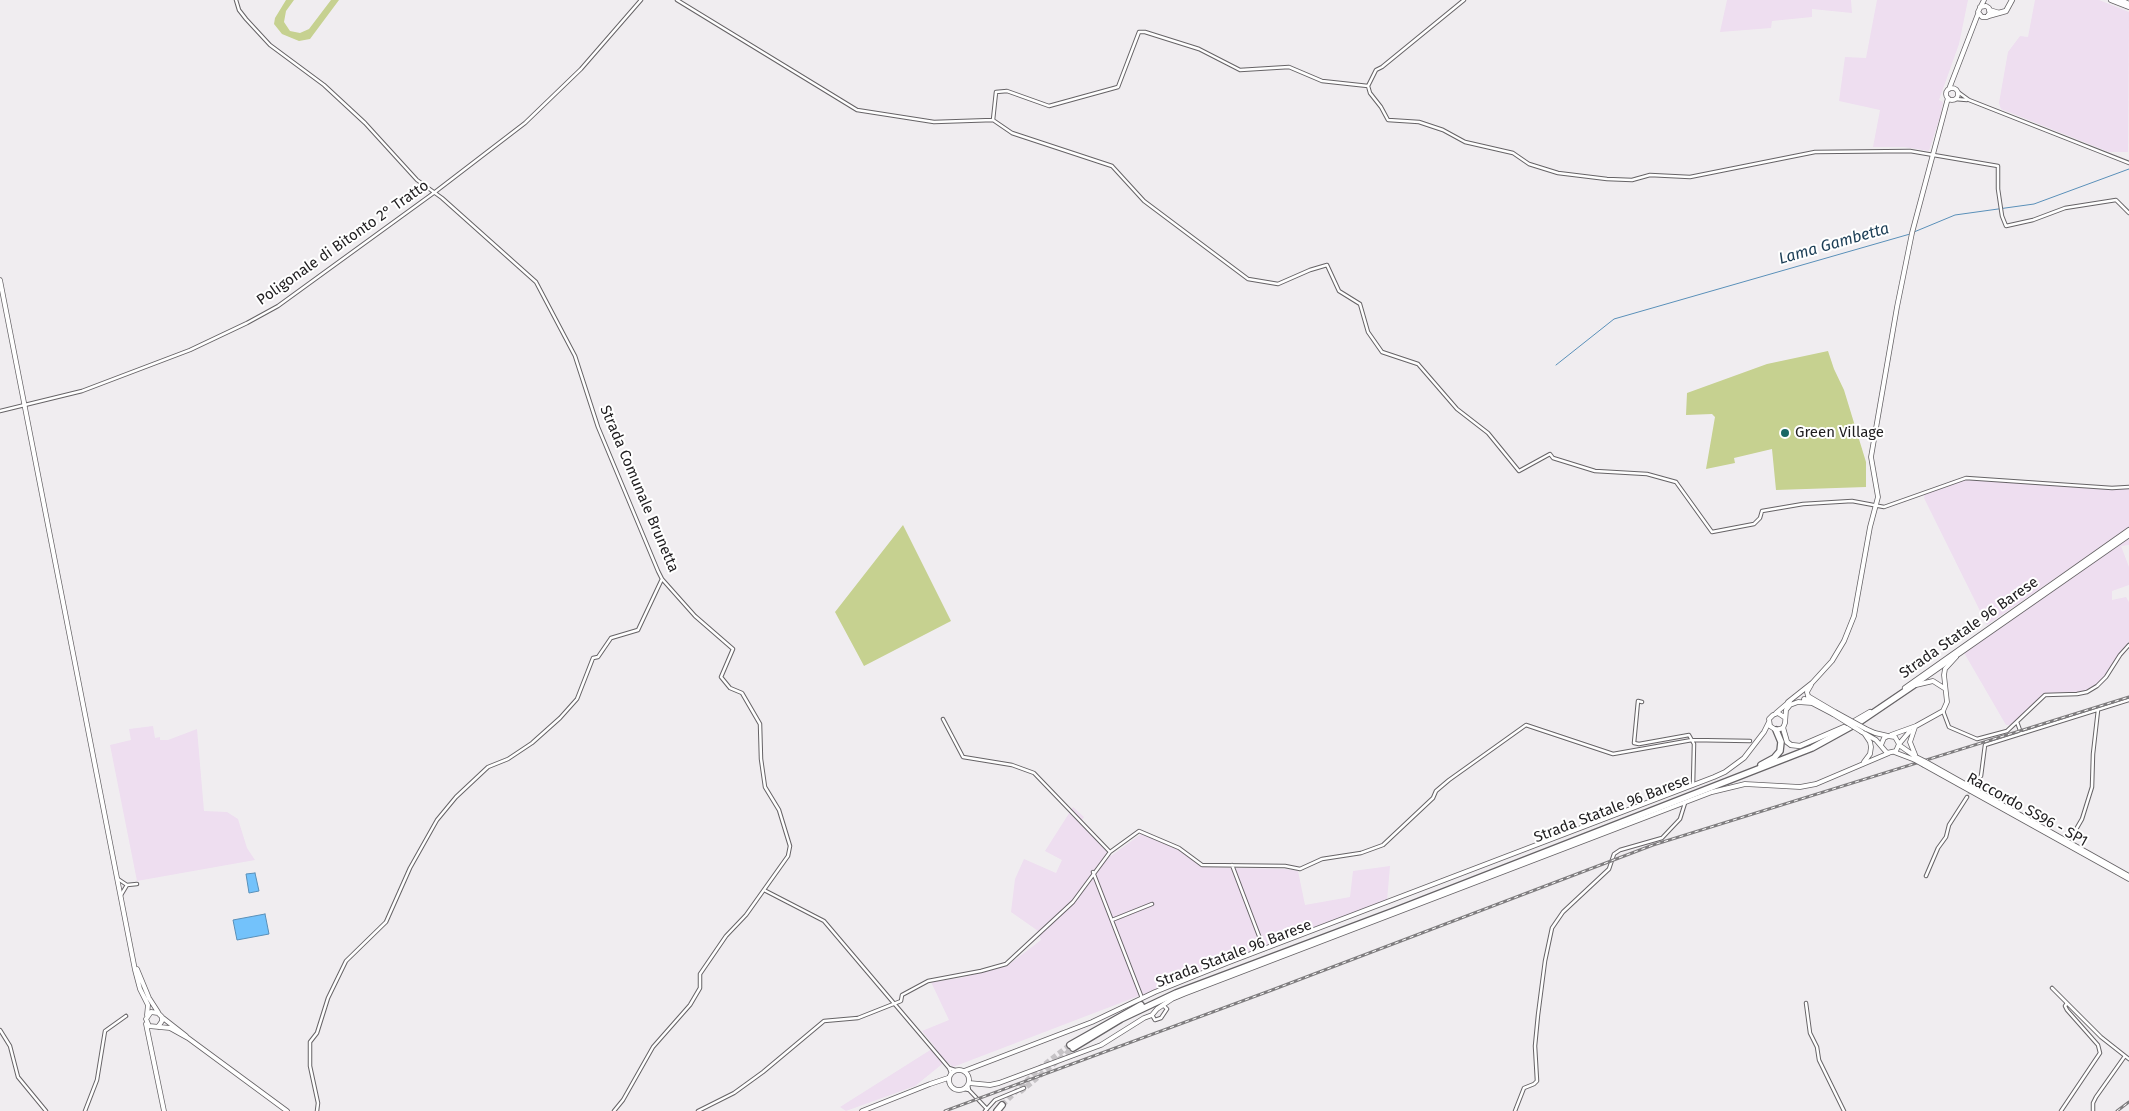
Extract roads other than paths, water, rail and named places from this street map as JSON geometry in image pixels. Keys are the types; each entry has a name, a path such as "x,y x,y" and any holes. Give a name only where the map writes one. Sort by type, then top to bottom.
{"highway":[{"name":"Strada Statale 96 Barese","path":"1830,735 1761,765 1174,990 1119,1016 1072,1047 1176,993 1394,911 1812,748 1861,721 1914,685"},
{"path":"1761,765 1774,758 1780,751 1781,742 1774,729"},
{"path":"997,1111 1003,1108"}],"main road":[{"path":"974,1069 968,1077 968,1084 964,1089 955,1090 949,1081 951,1074 956,1070 964,1072 974,1069 1092,1022 1142,998 1264,949 1702,782 1736,765 1751,750 1764,732 1770,717 1812,683 1836,654 1851,624 1870,527 1876,506 1878,491 1871,457 1906,260 1948,98 1946,94 1980,7 1985,0"},
{"path":"1985,0 1987,13"},
{"path":"1978,14 2000,14 2009,8 2012,0"},
{"path":"2111,0 2129,8"},
{"path":"2120,0 2129,4"},
{"path":"1980,7 1987,13"},
{"path":"1972,28 1987,13"},
{"path":"1945,109 1958,91 1954,76"},
{"path":"1949,89 1958,91"},
{"path":"1948,98 1954,99"},
{"path":"0,280 138,984 148,1005 146,1022 164,1111"},
{"name":"Strada Statale 96 Barese","path":"1830,735 1879,706 2129,530"},
{"name":"Strada Statale 96 Barese","path":"1914,685 2129,535"},
{"path":"1873,760 1881,746 1882,740 1916,726 1943,711 1947,702 1943,678 1945,669 1957,655"},
{"path":"1914,685 1933,682 1942,685 1946,690"},
{"path":"1812,683 1807,694 1816,702 1864,730 1873,737 1885,752 1915,758"},
{"path":"1788,702 1800,698 1816,702"},
{"path":"1830,735 1806,745 1795,746 1787,742 1784,737 1784,717 1790,705 1802,701 1812,703 1834,713"},
{"path":"1776,713 1784,717"},
{"path":"1769,722 1774,729"},
{"path":"968,1084 990,1085 1000,1083 1101,1045 1152,1015 1163,1005 1207,985 1723,788 1745,784 1808,786 1822,783 1892,753 1904,736 1916,726"},
{"path":"1915,758 1910,736 1916,726"},
{"path":"1764,732 1783,728"},
{"path":"1864,730 1897,739 1899,744 1915,758"},
{"path":"1861,766 1868,758 1871,750 1870,742 1864,730"},
{"name":"Raccordo SS96 - SP1","path":"1915,758 2129,878"},
{"path":"134,960 142,984 161,1015 161,1023 151,1034 151,1048"},
{"path":"147,1015 153,1011 161,1015 188,1038 287,1111"},
{"path":"146,1022 149,1026 170,1028 188,1038"},
{"path":"964,1072 968,1077"},
{"path":"862,1111 930,1084 949,1081"}],"street":[{"name":"Strada Comunale Brunetta","path":"236,0 239,10 270,45 324,85 365,123 417,180 435,192 536,282 575,356 598,427 662,579 695,616 733,649 721,677 730,688 742,693 760,724 760,759 765,787 779,810 790,846 788,856 746,915 726,936 700,974 700,988 690,1005 653,1047 623,1100 614,1111"},
{"name":"Poligonale di Bitonto 2° Tratto","path":"0,411 82,391 190,350 247,323 296,293 435,192 525,122 581,69 641,0"},
{"path":"677,0 857,110 934,122 993,120 1012,133 1112,166 1144,202 1248,279 1278,284 1327,265 1339,292 1360,304 1368,332 1382,352 1418,364 1457,409 1488,433 1519,471 1550,454 1553,458 1595,471 1647,474 1676,482 1712,532 1754,524 1760,518 1762,511 1804,504 1852,501 1884,507 1966,478 2112,488 2129,487"},
{"path":"1464,0 1376,70 1368,86 1370,93 1382,108 1388,120 1419,122 1443,130 1465,142 1513,152 1529,164 1558,173 1607,179 1632,180 1650,176 1690,177 1816,152 1910,151 1998,166 1998,189 2002,216 2006,226 2033,220 2064,208 2116,200 2129,213"},
{"path":"993,120 996,92 1007,91 1049,106 1118,87 1139,32 1145,32 1199,49 1240,70 1289,67 1322,82 1368,86"},
{"path":"1958,91 1968,100"},
{"path":"1954,99 1968,100 2129,163"},
{"path":"317,1111 318,1103 310,1066 310,1042 317,1032 328,998 346,961 386,922 410,868 437,820 456,796 488,768 508,759 532,743 560,718 577,699 593,658 598,657 611,638 638,630 662,579"},
{"path":"1943,711 1949,727 1977,739 2007,731 2045,695 2077,694 2087,692 2097,686 2106,677 2129,645"},
{"path":"1974,783 1980,779 1985,745 2129,700"},
{"path":"1642,702 1638,701 1634,743 1667,740 1688,735 1694,744 1694,776 1692,786"},
{"path":"2071,838 2082,818 2092,786 2098,710"},
{"path":"943,719 963,757 1012,765 1034,774 1110,852"},
{"path":"2017,722 2021,733"},
{"path":"698,1111 734,1093 763,1072 824,1021 858,1018 901,1001 902,995 928,981 981,971 1006,964 1072,902 1110,852 1137,832 1141,831 1179,848 1202,865 1285,866 1300,869 1322,859 1361,852 1383,845 1433,798 1436,791 1526,725 1613,754 1692,740 1750,741"},
{"path":"1694,776 1702,782"},
{"path":"1926,876 1932,859 1946,837 1949,824 1967,797"},
{"path":"1515,1111 1524,1088 1534,1084 1536,1081 1535,1046 1544,961 1552,928 1563,912 1609,869 1614,854 1620,850 1660,840 1675,825 1685,803"},
{"path":"1678,805 1682,813"},
{"path":"1232,865 1264,949"},
{"path":"1093,872 1142,998"},
{"path":"118,879 127,885 138,884"},
{"path":"121,895 127,885"},
{"path":"764,890 824,921 896,1003 949,1068 951,1074"},
{"path":"1112,920 1152,904"},
{"path":"2052,988 2107,1043 2129,1059"},
{"path":"1806,1003 1810,1033 1817,1047 1818,1056 1844,1111"},
{"path":"2061,1111 2100,1053 2098,1045 2067,1010 2067,1003"},
{"path":"1152,1015 1155,1020 1161,1018 1167,1009 1163,1005"},
{"path":"85,1111 97,1080 105,1031 126,1016"},
{"path":"0,1030 10,1046 18,1077 46,1111"},
{"path":"2093,1111 2093,1103 2096,1097 2125,1056"},
{"path":"949,1068 956,1070"},
{"path":"968,1084 969,1090 986,1110 999,1098 1024,1088"},
{"path":"964,1089 969,1090"}],"water":[{"path":"255,873 259,891 249,893 246,874"},
{"path":"265,914 269,934 237,940 233,920"}],"waterway":[{"name":"Lama Gambetta","path":"1914,232 1955,215 2034,204 2129,169"},
{"name":"Lama Gambetta","path":"1556,365 1614,319 1910,234"}],"tunnel":[{"path":"1967,797 1974,783"},
{"path":"1002,1105 1040,1068 1070,1045"},
{"path":"1020,1092 1073,1048"}],"railway":[{"path":"945,1111 1272,990 1653,845 2129,697"},
{"path":"2117,1111 2129,1102"}],"place":[{"name":"Green Village","path":"1785,433"}]}
